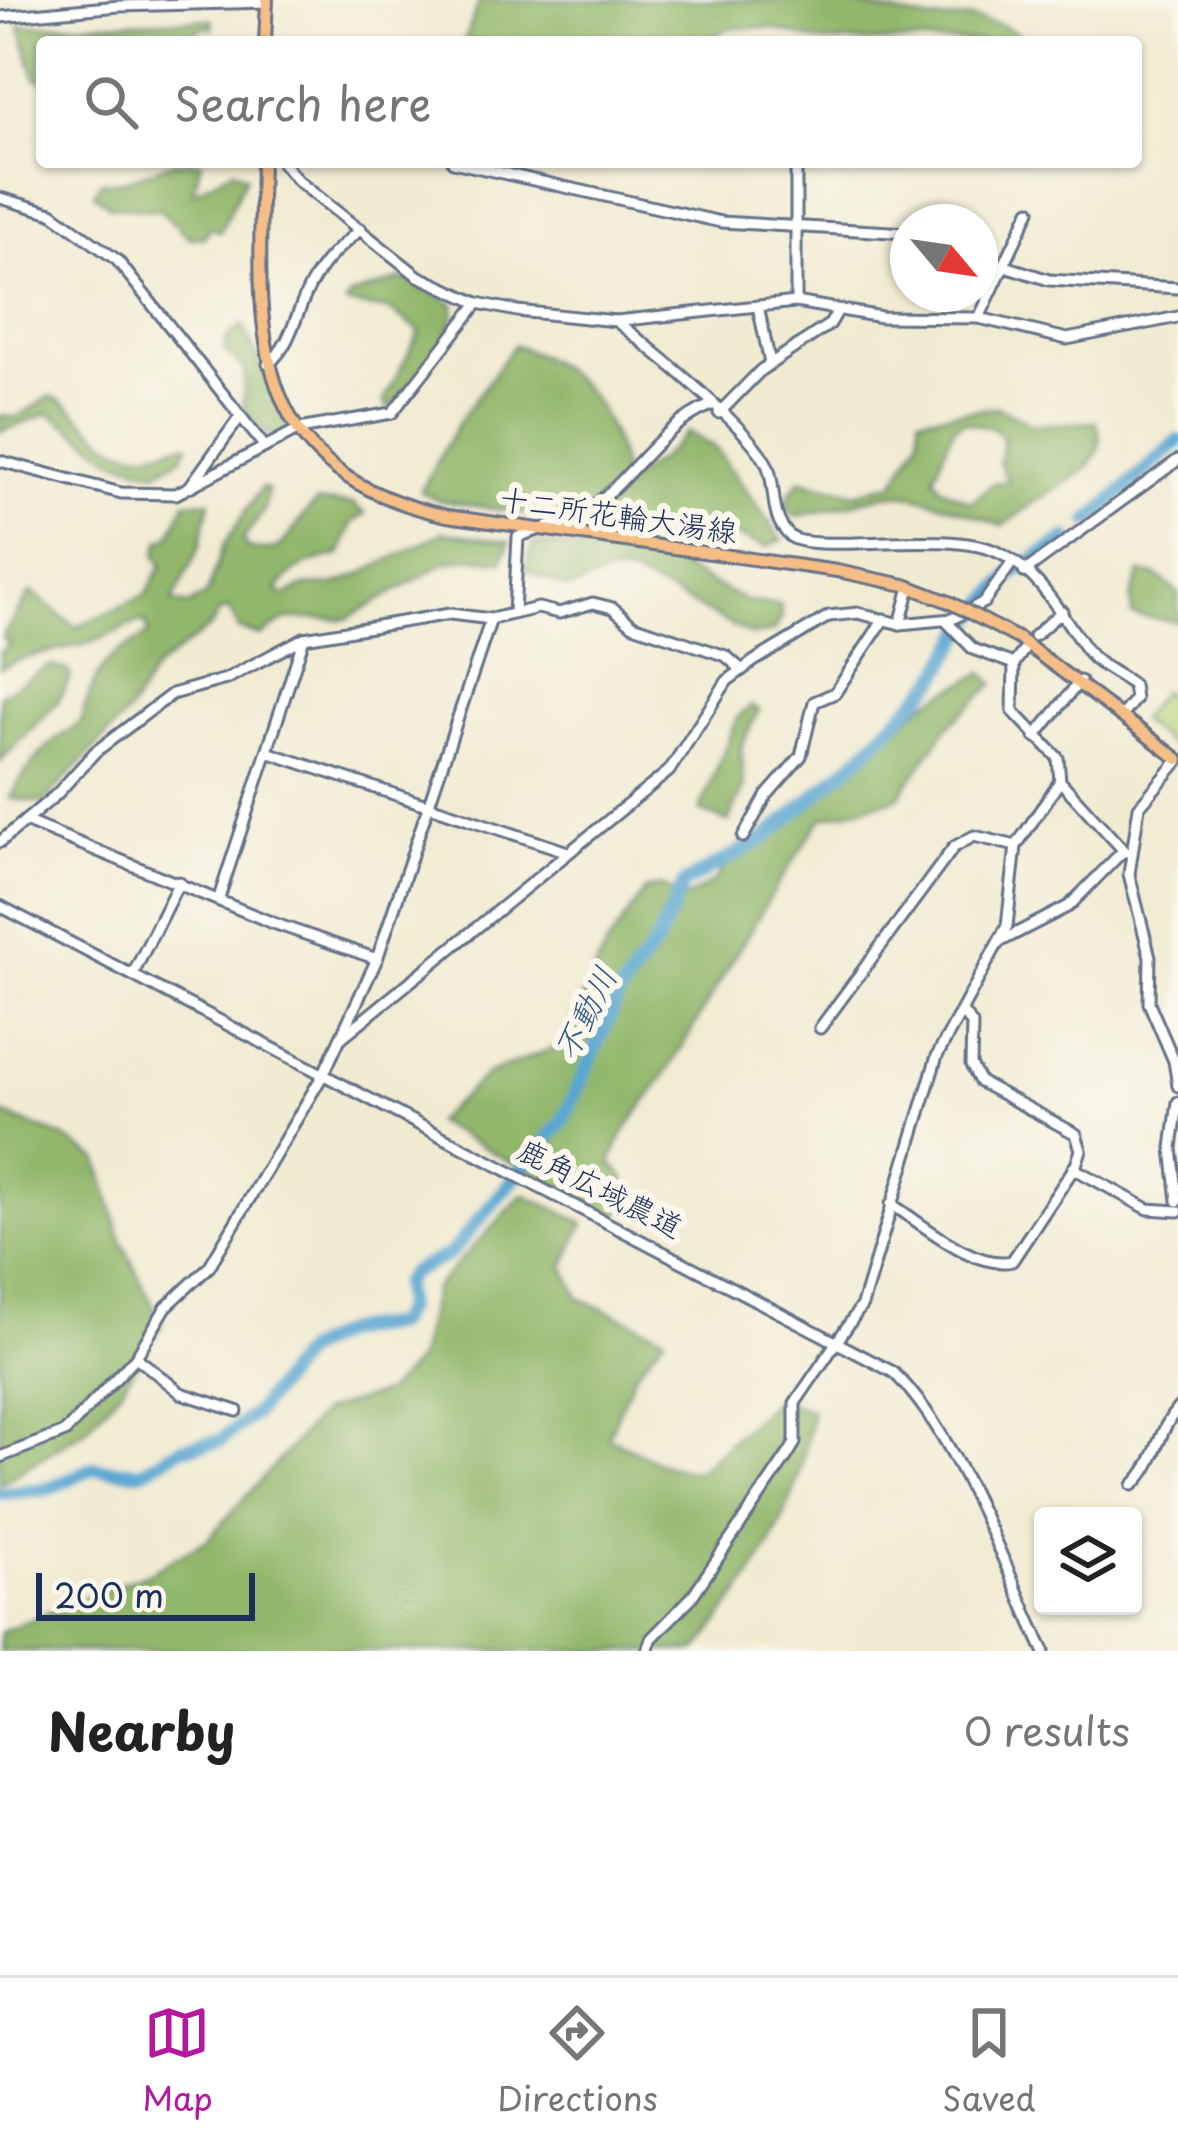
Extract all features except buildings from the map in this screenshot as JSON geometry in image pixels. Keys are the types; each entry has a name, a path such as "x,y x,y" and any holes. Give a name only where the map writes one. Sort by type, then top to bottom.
{"main road":[{"path":"265,36 267,1"},
{"name":"十二所花輪大湯線","path":"262,168 259,309 268,364 298,429 336,469 394,501 447,516 910,586 949,602 1080,681 1178,760"}],"street":[{"path":"0,16 119,5 267,1"},
{"path":"287,168 418,276 478,302 616,321 796,302 827,304 837,312 979,318 1066,339 1178,317"},
{"path":"480,168 721,222 890,231"},
{"path":"796,168 796,302"},
{"path":"0,199 52,213 117,260 265,447"},
{"path":"979,318 1030,210"},
{"path":"268,364 280,354 320,270 361,229"},
{"path":"998,265 1049,280 1178,288"},
{"path":"0,461 121,493 156,496 188,490 298,429 392,413 478,302"},
{"path":"758,306 770,363"},
{"path":"514,613 518,537 551,530 591,508 680,418 715,409 770,363 830,324 837,312"},
{"path":"616,321 715,409 768,466 774,510 790,536 815,544 914,537 999,552 1062,611 1088,652 1133,685 1135,699 1124,714"},
{"path":"188,490 240,417"},
{"path":"337,1042 565,851 669,771 727,681 742,670 830,616 858,613 900,624 946,621 985,602 1019,567 1178,460"},
{"path":"807,567 815,544"},
{"path":"900,624 910,586"},
{"path":"0,842 94,752 172,694 226,679 304,638 450,614 491,619 538,608 559,613 593,603 613,608 633,625 691,640 742,670"},
{"path":"1034,636 1062,611"},
{"path":"0,1457 65,1432 136,1357 166,1307 209,1267 324,1073 377,959 491,619"},
{"path":"743,837 767,795 801,756 814,703 835,693 884,619"},
{"path":"946,621 981,654 1014,664"},
{"path":"219,898 304,638"},
{"path":"1022,644 1014,664 1013,711 1058,758 1060,781 1126,853"},
{"path":"1035,737 1080,681"},
{"path":"267,752 565,851"},
{"path":"1178,760 1139,807 1126,853 1132,899 1150,957 1149,1003 1174,1061 1178,1086"},
{"path":"647,1651 650,1639 691,1598 795,1443 791,1411 862,1305 937,1056 1001,941 1016,846 1060,781"},
{"path":"25,820 377,959"},
{"path":"820,1028 954,847 974,836 1016,846"},
{"path":"1001,941 1069,905 1126,853"},
{"path":"133,974 178,882"},
{"name":"鹿角広域農道","path":"0,906 893,1372 920,1401 1044,1651"},
{"path":"891,1204 980,1258 1012,1261 1081,1150 1076,1134 980,1082 971,1065 972,1024 962,1012"},
{"path":"1178,1102 1172,1148 1178,1202"},
{"path":"1073,1168 1148,1209 1178,1211"},
{"path":"136,1357 182,1393 237,1411"},
{"path":"1132,1485 1156,1459 1163,1425 1178,1408"}],"green space":[{"path":"480,0 831,0 932,21 972,18 1004,26 1020,36 799,36 771,28 727,28 715,36 466,36"},
{"path":"212,19 213,28 200,28 193,36 36,36 36,78 20,26"},
{"path":"159,168 199,168 193,193 234,169 246,176 220,232 211,227 204,237 190,238 160,210 110,206 94,194 101,182 124,181"},
{"path":"401,279 417,282 454,304 453,318 432,361 388,408 384,401 420,331 390,310 346,304 350,296"},
{"path":"243,325 287,425 281,435 267,435 243,410 245,370 224,349 227,338"},
{"path":"514,345 559,367 591,396 612,434 625,481 659,460 688,432 716,449 782,540 766,547 717,529 677,531 604,518 548,518 438,500 421,491 459,422"},
{"path":"51,396 127,451 147,453 189,444 182,457 156,472 115,460 49,413 0,432 0,415 16,418"},
{"path":"998,407 1033,425 1096,422 1099,449 1075,477 1002,526 944,504 897,494 794,516 787,509 789,494 801,480 856,493 895,482 920,437 919,417","holes":["964,421 995,429 1004,439 999,463 1008,481 994,483 971,502 942,488 934,477 953,428"]},
{"path":"262,487 268,490 264,510 243,540 247,548 282,545 317,502 353,504 365,514 352,523 340,555 297,570 277,590 284,596 304,586 334,585 360,575 444,532 510,542 502,561 470,558 445,563 347,619 286,619 261,636 239,629 229,609 219,612 211,626 156,668 128,713 43,803 10,798 40,755 80,724 102,669 148,634 146,622 139,623 92,642 0,668 0,652 10,644 2,638 31,592 76,627 146,595 162,565 156,556 160,541 170,536 186,502 210,501 200,546 172,602 189,605 207,594 224,545"},
{"path":"535,542 665,560 748,602 780,605 782,617 774,631 753,636 623,574 568,589 524,569"},
{"path":"1140,573 1156,575 1178,593 1178,622 1132,615 1131,598"},
{"path":"50,666 67,670 71,676 57,702 0,762 0,695"},
{"path":"983,673 994,684 948,726 898,798 822,818 801,849 616,1149 611,1163 623,1175 631,1204 614,1216 435,1122 487,1074 559,1046 605,949 645,890 660,886 686,898 716,880 728,863 765,839 927,702"},
{"path":"1162,691 1173,700 1178,694 1178,751 1139,720"},
{"path":"751,706 759,710 741,746 744,788 728,822 700,811 737,718"},
{"path":"0,1113 63,1137 98,1159 122,1242 162,1324 119,1391 85,1430 0,1484"},
{"path":"523,1194 584,1223 564,1266 579,1298 665,1336 635,1373 608,1437 666,1466 698,1471 777,1398 811,1410 797,1480 773,1539 697,1651 0,1651 0,1632 148,1573 207,1540 323,1411 387,1392 418,1359 434,1289"}],"waterway":[{"name":"不動川","path":"1089,521 1178,441"},
{"name":"不動川","path":"0,1493 48,1489 93,1468 141,1472 182,1448 220,1441 255,1413 304,1352 345,1331 395,1325 405,1308 403,1284 411,1273 450,1254 563,1121 619,995 658,940 683,884 768,836 863,754 935,681 970,622 1013,573 1067,538"}]}
